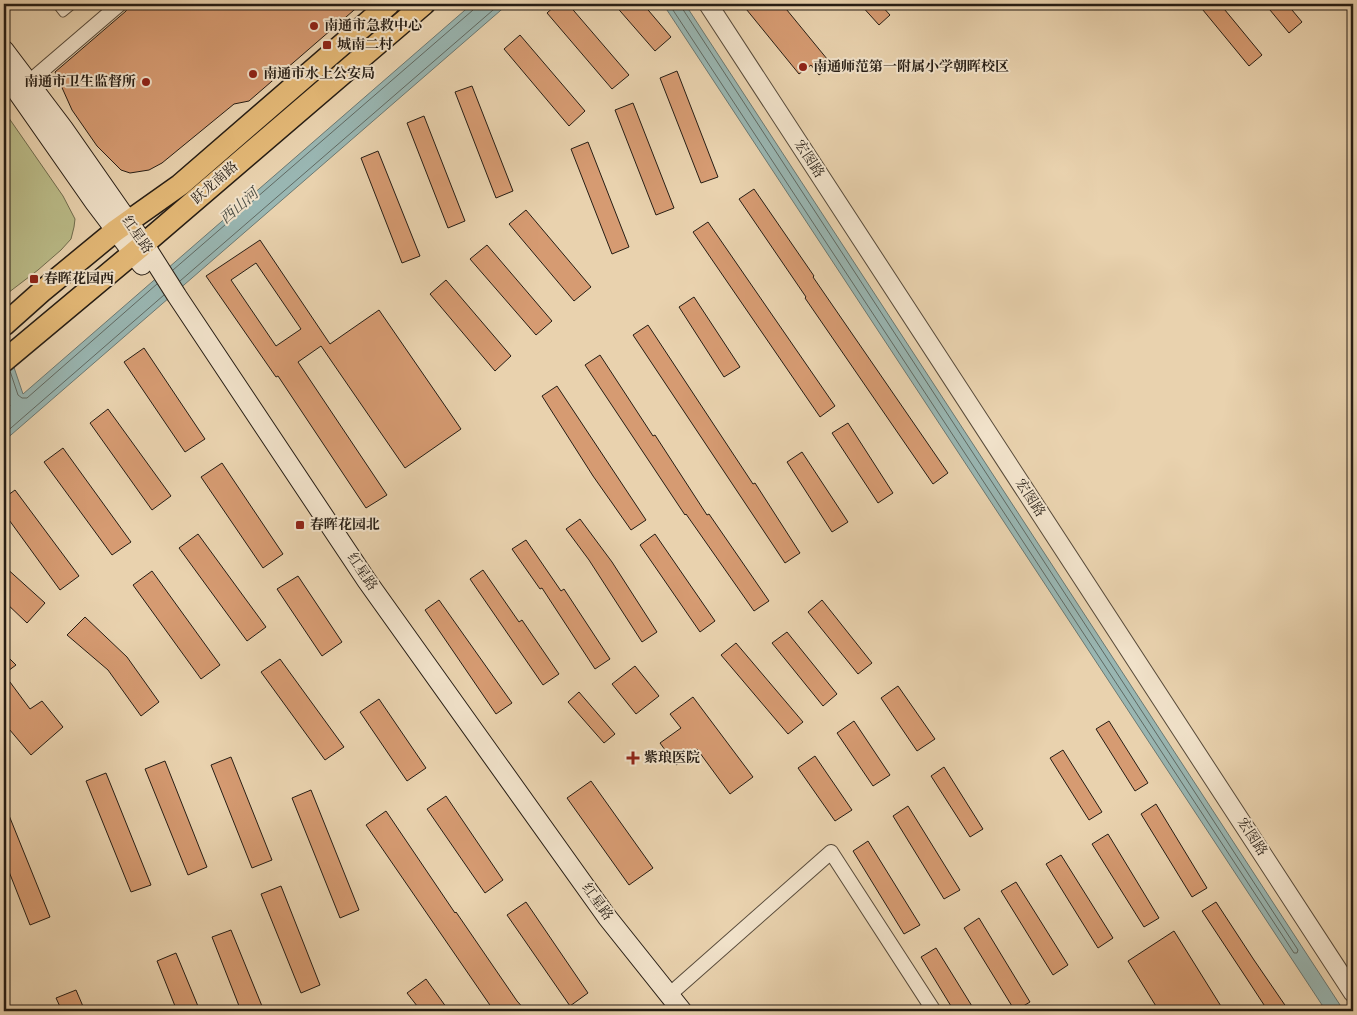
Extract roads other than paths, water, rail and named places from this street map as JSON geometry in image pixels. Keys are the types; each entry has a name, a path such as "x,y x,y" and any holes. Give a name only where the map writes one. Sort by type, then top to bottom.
{"main road":[{"name":"跃龙南路","path":"4,325 41,292 122,227 180,185 388,4"},
{"name":"跃龙南路","path":"10,356 424,4"},
{"name":"红星路","path":"4,50 23,87"},
{"name":"红星路","path":"4,73 23,87 63,128 122,227 156,273 310,515 596,922 669,1003 682,1011"}],"street":[{"path":"23,87 120,4"},
{"name":"宏图路","path":"708,4 1353,992"},
{"path":"669,1003 831,852 934,1011"}],"lane":[{"path":"56,4 63,13 74,4"}],"water":[{"name":"西山河","path":"472,4 508,4 4,441 4,411 10,406 4,389 4,338 23,394"},
{"path":"663,4 685,4 1344,1011 1326,1011"}],"place":[{"name":"南通市急救中心","path":"314,26"},
{"name":"城南二村","path":"327,45"},
{"name":"南通师范第一附属小学朝晖校区","path":"803,67"},
{"name":"南通市水上公安局","path":"253,74"},
{"name":"南通市卫生监督所","path":"146,82"},
{"name":"春晖花园西","path":"34,279"},
{"name":"春晖花园北","path":"300,525"},
{"name":"紫琅医院","path":"633,758"}]}
